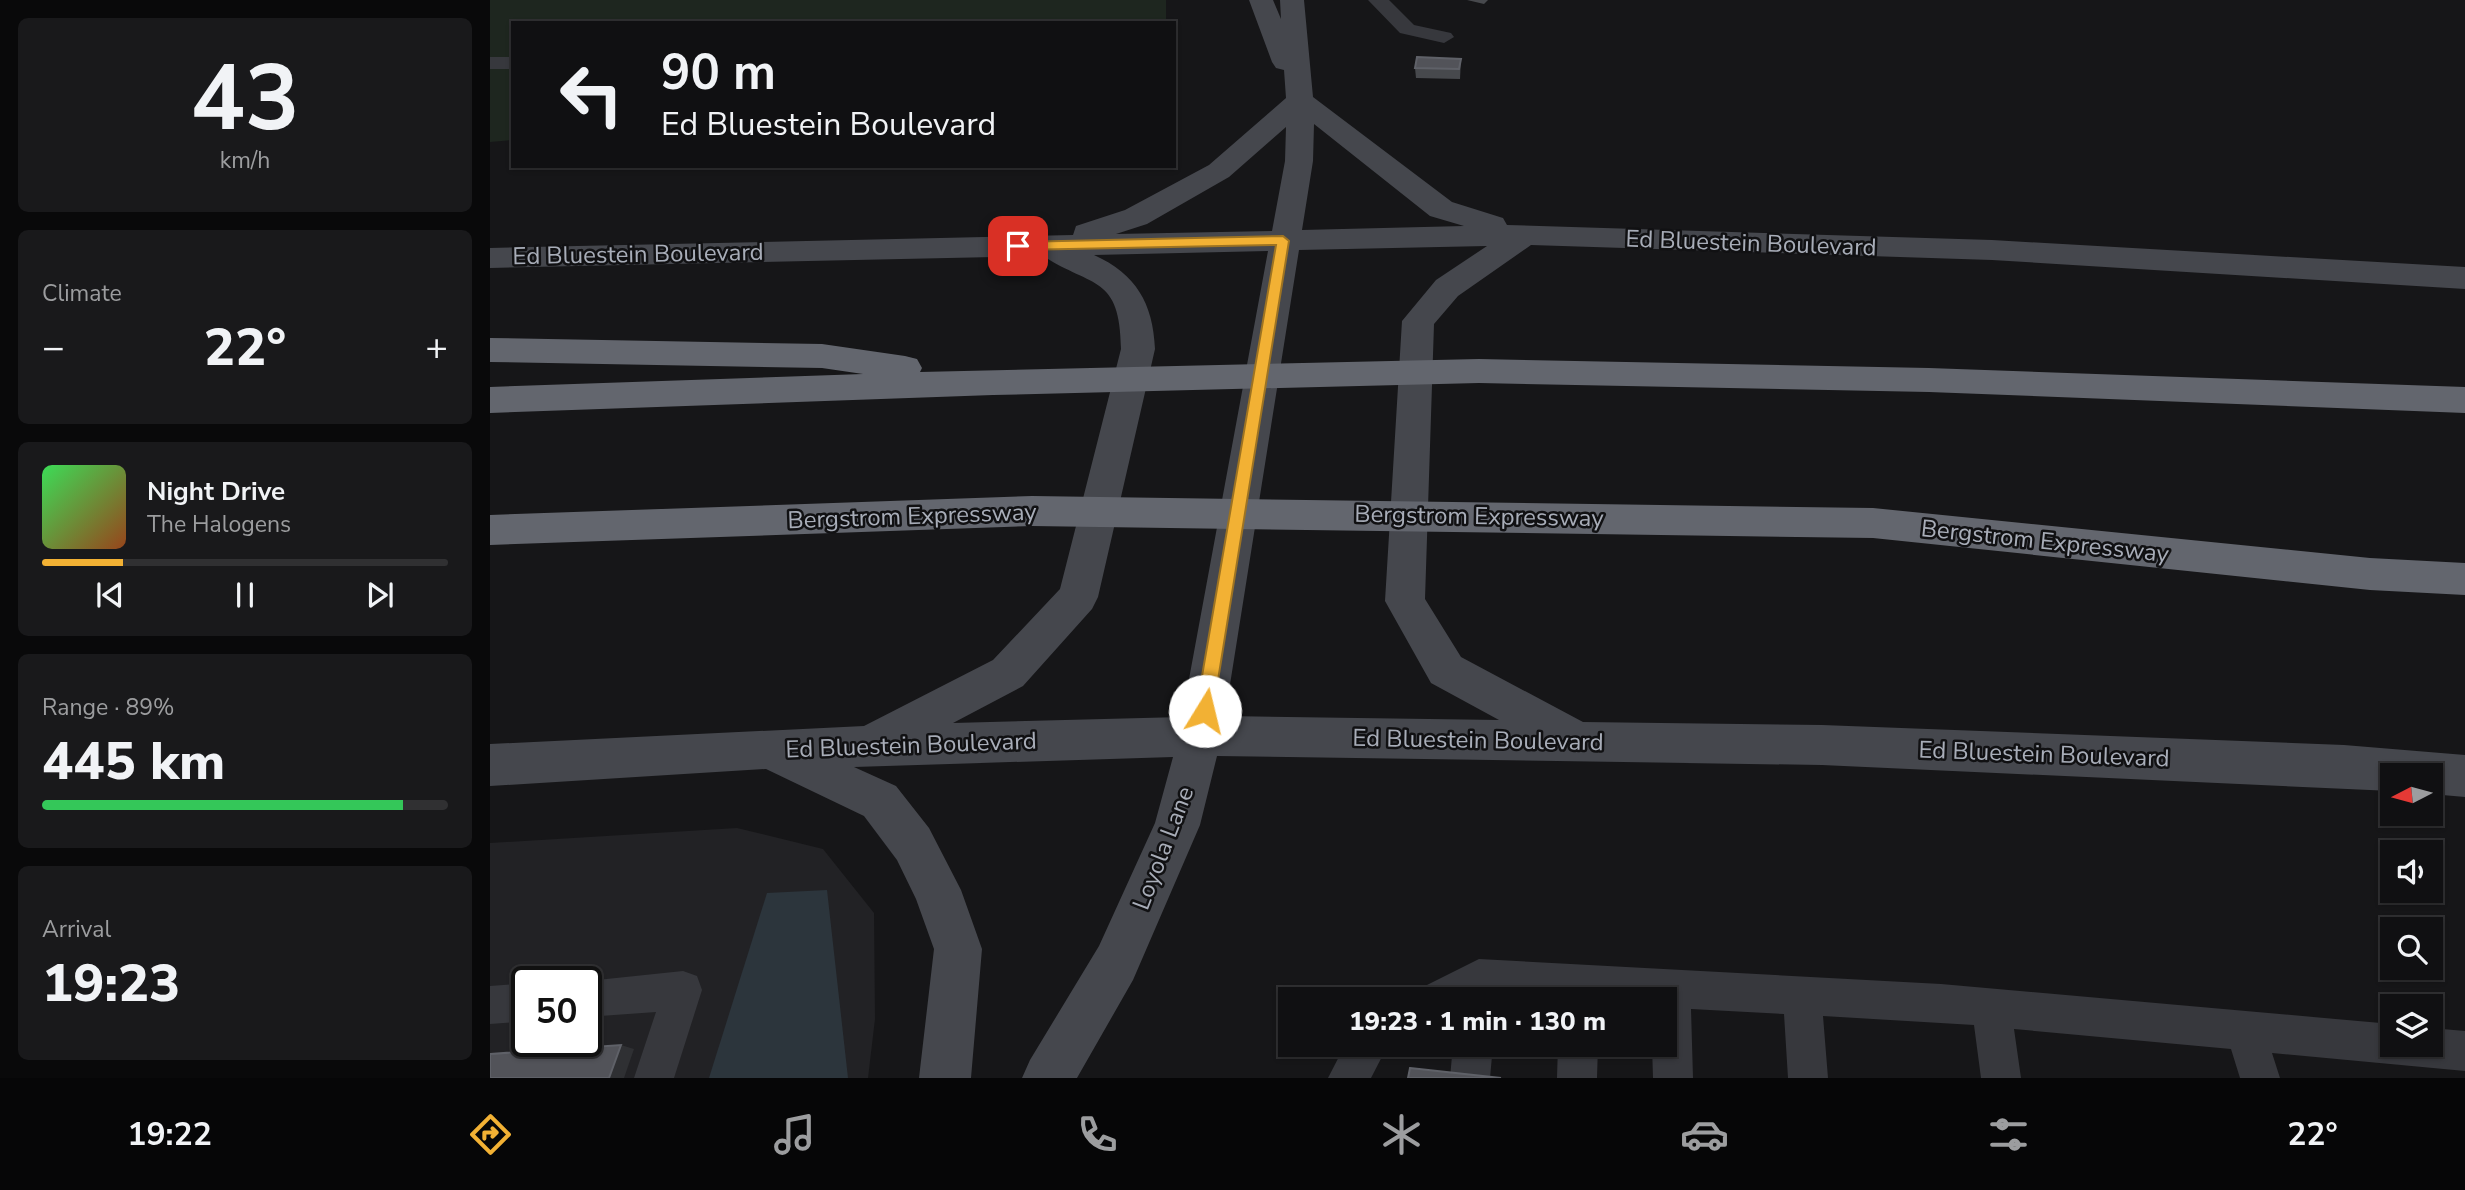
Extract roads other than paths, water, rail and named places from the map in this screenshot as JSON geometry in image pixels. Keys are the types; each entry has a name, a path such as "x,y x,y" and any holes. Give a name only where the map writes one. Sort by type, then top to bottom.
{"highway":[{"path":"490,350 822,356 993,382"},
{"path":"490,400 993,382 1479,372 1929,380 2465,400"},
{"name":"Bergstrom Expressway","path":"490,530 1032,511 1873,523 2370,574 2465,579"},
{"path":"2370,574 2465,594"}],"main road":[{"name":"Loyola Lane","path":"1261,0 1300,100"},
{"name":"Loyola Lane","path":"1048,1078 1116,963 1177,825 1200,736 1270,316 1299,161 1300,100 1292,0"},
{"path":"1046,246 1136,217 1182,193 1219,171 1300,100 1441,209 1525,235"},
{"path":"1525,235 1447,288 1418,321 1405,601 1446,670 1579,742"},
{"name":"Ed Bluestein Boulevard","path":"490,258 1525,235 1992,250 2465,278"},
{"path":"868,746 1008,673 1078,597 1138,349 1139,322 1131,298 1101,270 1046,246"},
{"name":"Ed Bluestein Boulevard","path":"490,765 768,749 1200,736 1932,749 2330,765 2465,776"},
{"path":"768,749 880,801 919,856 937,890 958,949 945,1078"}],"lane":[{"path":"1378,0 1407,29 1444,37"},
{"path":"490,63 511,63"},
{"path":"602,997 683,989 654,1078"},
{"path":"1677,989 1991,1008 2380,1044"},
{"path":"1801,995 1808,1078"},
{"path":"490,1005 511,1003"},
{"path":"1991,1008 2001,1078"},
{"path":"2246,1031 2260,1078"},
{"path":"2443,1049 2465,1051"},
{"path":"529,1078 538,1057"},
{"path":"1348,1078 1361,1057"},
{"path":"1470,1078 1472,1057"},
{"path":"1577,1078 1578,1057"},
{"path":"1673,1057 1673,1078"}]}
